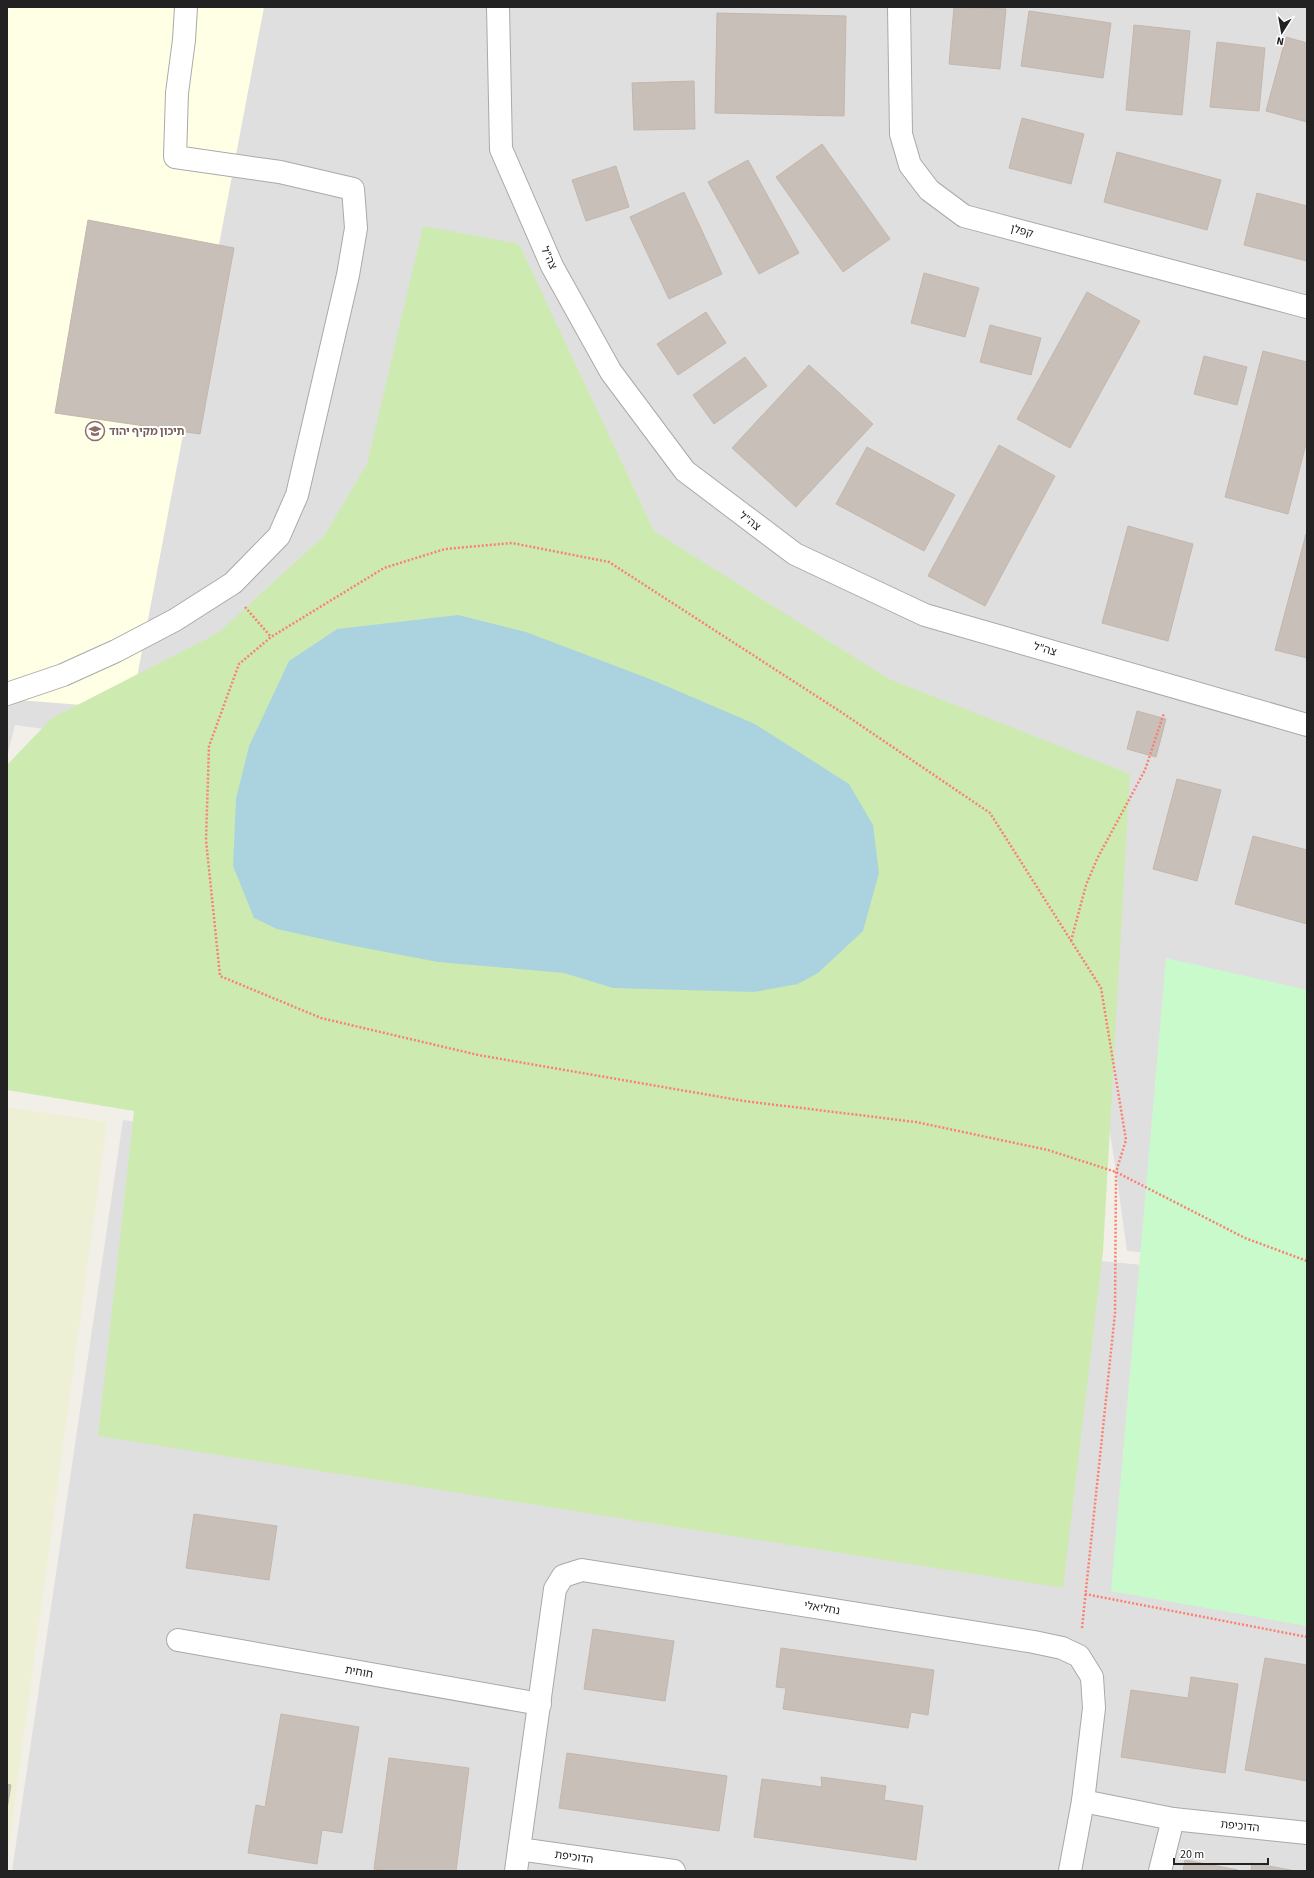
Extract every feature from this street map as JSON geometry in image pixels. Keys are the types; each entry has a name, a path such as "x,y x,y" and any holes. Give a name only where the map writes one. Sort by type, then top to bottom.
{"street":[{"path":"7,694 63,674 116,651 175,620 228,587 279,536 297,495 348,274 356,228 353,189 280,172 175,157 176,93 184,40 186,7"},
{"name":"צה\"ל","path":"498,7 501,149 552,266 611,372 685,471 795,554 925,615 1307,725"},
{"name":"קפלן","path":"900,7 901,134 910,164 929,190 964,216 1307,307"},
{"name":"נחליאלי","path":"540,1704 555,1589 563,1576 582,1570 1034,1642 1062,1648 1079,1656"},
{"name":"חוחית","path":"178,1640 540,1704"},
{"path":"1070,1871 1083,1801 1094,1708 1092,1677 1079,1656"},
{"path":"516,1871 540,1704"},
{"name":"הדוכיפת","path":"1083,1801 1173,1819 1307,1833"},
{"path":"1160,1871 1173,1819"},
{"name":"הדוכיפת","path":"519,1849 674,1871"}],"path":[{"path":"1079,1656 1115,1313 1116,1172 1126,1140 1101,988 990,812 841,712 609,562 512,543 445,549 384,568 271,637 239,664 209,746 206,840 220,976 321,1018 478,1055 744,1101 916,1122 1048,1150 1116,1172 1245,1238 1307,1261"},
{"path":"228,587 271,637"},
{"path":"1071,941 1086,885 1097,859 1145,770 1174,687"},
{"path":"1085,1594 1307,1637"}],"shaded area":[{"path":"7,7 1307,7 1307,1265 1127,1251 1092,1015 146,743 15,725 7,757"},
{"name":"תיכון מקיף יהוד","path":"7,7 264,7 131,709 7,699"},
{"path":"7,1107 107,1122 7,1860"},
{"path":"123,1120 1067,1258 1307,1280 1307,1871 12,1871"}],"green space":[{"path":"423,226 519,244 654,531 889,679 1130,774 1103,1252 1063,1588 98,1436 134,1111 7,1090 7,765 52,718 218,633 324,536 367,464"},
{"path":"1166,958 1307,990 1307,1626 1111,1591"}],"water":[{"path":"458,615 526,632 650,679 755,724 849,784 873,825 879,873 863,931 818,973 798,984 754,992 613,988 564,973 438,962 349,945 277,929 254,918 233,866 236,799 249,746 289,661 337,629"}],"building":[{"path":"954,7 1006,9 1000,69 949,64"},
{"path":"1029,11 1111,23 1103,78 1021,66"},
{"path":"717,13 846,16 844,116 715,113"},
{"path":"1134,25 1190,31 1182,115 1126,110"},
{"path":"1286,37 1307,43 1307,122 1266,111"},
{"path":"1217,42 1265,48 1259,111 1210,107"},
{"path":"694,81 695,129 634,130 632,83"},
{"path":"1022,118 1084,134 1071,184 1009,168"},
{"path":"822,144 890,239 843,272 776,177"},
{"path":"1117,152 1221,180 1207,230 1104,202"},
{"path":"748,160 799,253 759,274 708,182"},
{"path":"616,166 629,207 586,221 572,180"},
{"path":"684,192 722,274 669,299 630,217"},
{"path":"1257,193 1307,206 1307,261 1244,245"},
{"path":"88,220 234,248 200,434 55,413"},
{"path":"924,273 979,288 965,337 911,323"},
{"path":"1087,292 1140,321 1070,448 1017,419"},
{"path":"706,312 726,343 678,375 657,344"},
{"path":"990,325 1041,338 1031,375 980,362"},
{"path":"1263,351 1307,362 1307,440 1288,514 1225,497"},
{"path":"1204,356 1247,367 1237,405 1194,394"},
{"path":"745,357 767,386 714,424 693,395"},
{"path":"809,365 873,424 796,507 732,448"},
{"path":"999,445 1055,476 985,606 928,576"},
{"path":"867,447 955,495 924,551 836,504"},
{"path":"1128,526 1193,544 1168,641 1102,623"},
{"path":"1307,534 1307,658 1275,650"},
{"path":"1137,711 1166,719 1156,757 1127,749"},
{"path":"1177,779 1221,790 1197,881 1153,869"},
{"path":"1253,836 1307,850 1307,924 1235,904"},
{"path":"194,1514 277,1526 269,1580 186,1568"},
{"path":"593,1629 674,1641 665,1701 584,1689"},
{"path":"781,1648 934,1670 928,1715 911,1712 908,1728 783,1709 786,1688 776,1687"},
{"path":"1265,1658 1307,1665 1307,1781 1245,1770"},
{"path":"1191,1677 1238,1684 1225,1773 1121,1757 1131,1690 1188,1698"},
{"path":"281,1714 359,1727 342,1833 322,1830 317,1864 248,1853 256,1805 265,1807"},
{"path":"567,1753 727,1776 719,1831 559,1808"},
{"path":"389,1758 469,1768 456,1871 389,1871 374,1869"},
{"path":"821,1777 886,1786 884,1800 923,1806 916,1860 754,1837 762,1779 822,1787"},
{"path":"7,1784 11,1785 7,1809"},
{"path":"1185,1860 1238,1870 1183,1871"},
{"path":"1252,1863 1296,1871 1251,1871"}],"place":[{"name":"תיכון מקיף יהוד","path":"95,431"}]}
